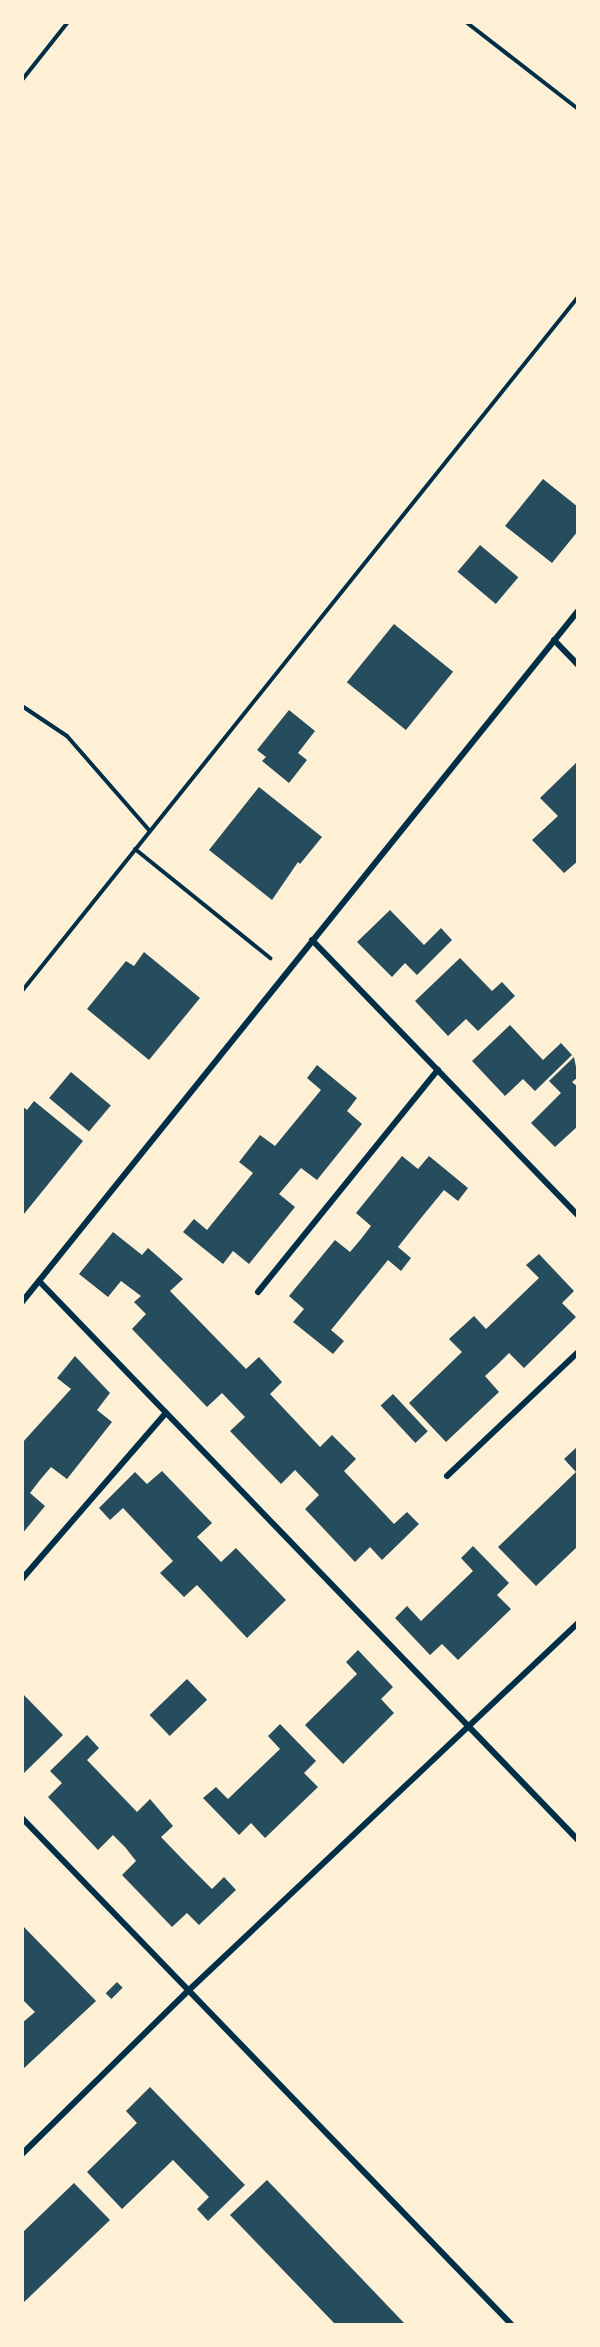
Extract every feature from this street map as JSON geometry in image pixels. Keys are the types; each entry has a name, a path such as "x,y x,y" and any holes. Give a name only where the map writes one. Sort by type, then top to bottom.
{"street":[{"path":"22,1302 578,611"},
{"path":"554,640 578,665"},
{"path":"312,940 578,1215"},
{"path":"258,1293 438,1070"},
{"path":"39,1281 578,1840"},
{"path":"447,1476 578,1352"},
{"path":"22,1579 166,1413"},
{"path":"22,2154 189,1990 578,1623"},
{"path":"22,1818 511,2325"}],"path":[{"path":"22,80 68,22"},
{"path":"466,22 578,109"},
{"path":"22,991 578,297"},
{"path":"22,706 67,736 150,831"},
{"path":"135,849 287,972"}],"building":[{"path":"543,479 578,507 578,531 552,563 505,526"},
{"path":"480,545 518,577 496,604 458,572"},
{"path":"394,624 453,672 406,730 347,682"},
{"path":"289,710 315,731 298,753 307,760 289,783 262,761 266,757 257,750"},
{"path":"578,761 578,861 564,873 532,840 558,816 540,798"},
{"path":"259,787 322,837 300,864 298,862 272,900 209,850"},
{"path":"390,910 424,945 441,928 452,940 417,975 405,963 392,977 357,942"},
{"path":"144,952 200,998 149,1060 87,1009 126,961 134,966"},
{"path":"460,958 492,991 502,982 515,996 478,1031 466,1019 448,1036 415,1001"},
{"path":"510,1025 543,1060 561,1043 572,1055 535,1091 523,1079 505,1096 472,1061"},
{"path":"574,1057 578,1077 572,1082 578,1087 578,1126 555,1147 531,1123 561,1093 549,1081"},
{"path":"317,1065 357,1098 347,1111 362,1124 317,1180 301,1168 279,1194 295,1207 249,1264 233,1251 223,1264 183,1232 194,1219 207,1230 253,1173 239,1162 260,1135 275,1146 321,1090 307,1078"},
{"path":"71,1072 111,1105 89,1131 49,1098"},
{"path":"34,1101 83,1141 24,1214 22,1106 27,1110"},
{"path":"402,1156 418,1169 429,1156 468,1188 458,1201 444,1190 421,1218 398,1247 411,1258 401,1271 388,1260 331,1330 344,1341 333,1354 293,1322 304,1309 289,1296 335,1240 350,1252 361,1239 371,1226 356,1213"},
{"path":"113,1232 142,1255 148,1248 183,1279 170,1291 246,1369 259,1357 282,1382 270,1394 320,1447 332,1435 356,1459 344,1471 394,1524 407,1512 419,1524 382,1560 370,1547 355,1562 305,1509 319,1495 295,1470 281,1484 230,1431 245,1417 222,1393 207,1407 132,1329 146,1314 134,1302 141,1296 121,1281 108,1297 79,1274"},
{"path":"539,1254 574,1291 562,1303 576,1317 524,1368 509,1353 485,1376 499,1392 446,1442 409,1403 462,1352 449,1339 474,1316 486,1329 539,1278 526,1265"},
{"path":"75,1356 110,1393 97,1410 112,1422 67,1479 51,1467 40,1480 30,1493 45,1506 22,1534 22,1443 71,1389 57,1378"},
{"path":"393,1394 428,1431 415,1443 381,1406"},
{"path":"578,1446 578,1546 536,1586 498,1547 576,1472 564,1459"},
{"path":"162,1471 212,1523 197,1537 221,1562 236,1548 286,1600 247,1638 197,1585 184,1597 160,1573 173,1561 123,1508 110,1520 99,1508 135,1472 147,1484"},
{"path":"473,1546 509,1583 497,1595 511,1609 458,1660 442,1644 430,1655 395,1618 407,1606 421,1621 473,1571 461,1558"},
{"path":"358,1650 393,1687 381,1699 394,1713 343,1764 305,1725 357,1674 346,1662"},
{"path":"187,1679 207,1700 170,1736 150,1715"},
{"path":"22,1693 63,1735 24,1773 22,1771"},
{"path":"280,1724 316,1761 304,1773 318,1787 265,1838 251,1823 239,1835 203,1798 216,1787 228,1799 280,1749 268,1736"},
{"path":"87,1735 99,1748 87,1760 137,1812 150,1799 173,1826 161,1837 212,1889 224,1877 236,1890 199,1925 187,1913 172,1927 122,1875 136,1861 125,1847 113,1835 98,1850 48,1797 62,1783 50,1771"},
{"path":"22,1925 96,2001 22,2070 22,2023 35,2012 22,1999"},
{"path":"117,1982 123,1988 111,1999 106,1993"},
{"path":"150,2087 245,2185 208,2221 197,2209 209,2197 173,2160 122,2209 87,2172 137,2123 126,2111"},
{"path":"267,2180 405,2324 335,2324 230,2215"},
{"path":"74,2183 110,2220 22,2304 22,2233"}]}
